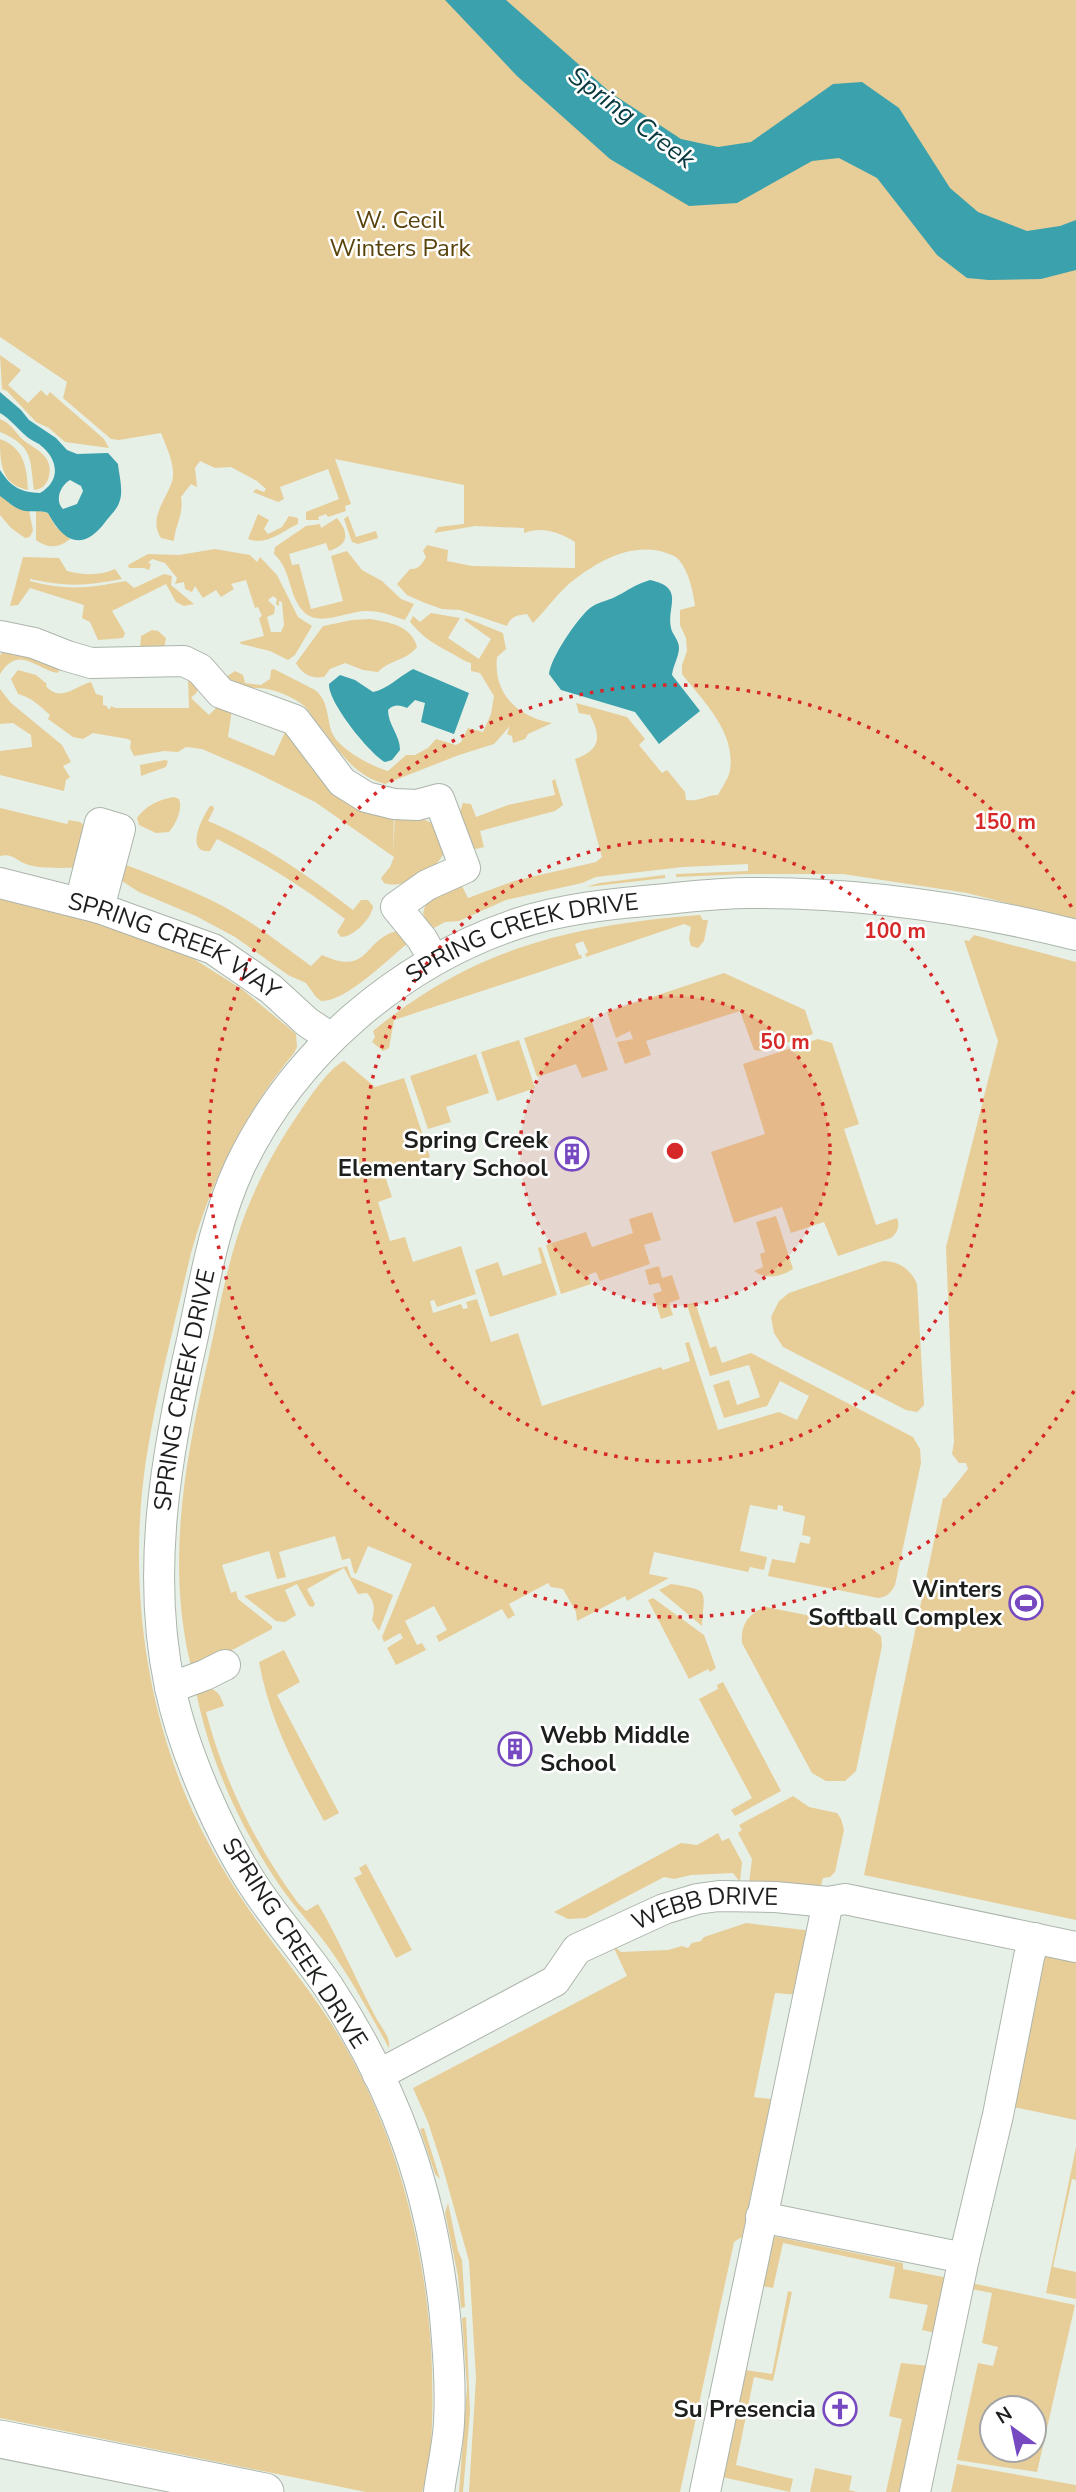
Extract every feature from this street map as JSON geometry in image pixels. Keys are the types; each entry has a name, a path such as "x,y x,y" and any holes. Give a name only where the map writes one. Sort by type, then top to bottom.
{"main road":[{"path":"0,2439 265,2492"}],"street":[{"path":"0,636 34,643 91,663 184,661 200,669 221,693 295,720 342,782 366,797 394,804 416,805 439,799 465,868 427,885 396,907 422,939 434,960"},
{"path":"89,905 110,826"},
{"name":"SPRING CREEK WAY","path":"0,883 89,905 213,950 271,989 307,1022 331,1038"},
{"name":"SPRING CREEK DRIVE","path":"439,2492 449,2426 447,2339 433,2231 419,2176 395,2110 328,1987 255,1888 230,1844 202,1785 170,1688 162,1633 159,1585 167,1462 214,1242 226,1200 242,1163 281,1099 331,1038 368,1006 434,960 519,923 567,911 618,903 746,893 815,894 941,907 1076,935"},
{"path":"170,1688 225,1665"},
{"name":"WEBB DRIVE","path":"378,2075 555,1981 577,1949 664,1909 697,1899 742,1895 828,1902 845,1899 1076,1947"},
{"path":"705,2492 828,1902"},
{"path":"915,2492 1035,1938"},
{"path":"761,2217 964,2258"}],"green space":[{"name":"W. Cecil Winters Park","path":"0,0 1076,0 1076,920 967,893 843,874 676,877 676,874 748,871 748,864 683,867 596,877 582,883 506,900 459,921 445,922 434,928 426,921 423,913 427,900 462,886 468,898 514,881 596,862 602,857 575,759 594,747 596,730 590,715 579,713 576,703 627,717 645,739 639,745 662,773 667,770 685,792 686,800 718,795 730,770 731,756 723,730 716,718 682,674 687,651 686,638 680,625 680,610 695,606 685,570 677,558 660,551 636,550 612,557 570,583 533,623 527,614 514,617 507,626 460,610 442,609 407,595 397,584 410,569 421,564 426,557 423,551 427,545 448,550 447,561 472,566 575,568 575,542 550,531 524,533 524,528 475,526 434,533 438,527 464,524 464,485 335,459 351,504 345,506 346,511 328,517 326,514 318,517 319,520 306,520 306,512 339,499 328,469 280,487 284,499 278,502 253,492 256,489 264,492 266,489 231,467 215,468 200,461 195,468 197,487 191,484 181,497 174,541 161,538 156,522 172,483 173,471 161,433 111,439 63,398 67,382 0,337"},
{"path":"0,355 21,370 8,385 28,403 41,390 47,396 50,392 104,439 109,448 65,442 49,428 36,422 2,389"},
{"path":"0,419 46,457 50,469 47,482 42,488 34,490 28,454 19,442 0,432"},
{"path":"0,439 14,448 23,459 28,490 7,478 2,464"},
{"path":"0,495 13,506 29,511 33,530 30,537 25,538 11,528 0,515"},
{"path":"36,510 48,513 56,527 70,539 53,546 36,540"},
{"path":"258,514 269,520 264,529 268,534 282,527 289,516 298,518 298,524 261,541 248,539"},
{"path":"348,516 356,537 376,531 378,538 358,544 352,542 344,519"},
{"path":"337,518 345,534 340,546 329,551 326,543 289,554 292,565 299,564 311,609 343,601 331,556 347,551 362,570 382,581 401,599 414,604 405,620 368,611 318,618 311,617 299,606 284,568 274,554 275,547 306,526 320,524 321,528"},
{"path":"215,549 250,555 257,562 260,557 277,575 298,617 312,626 295,655 288,660 270,651 241,644 240,642 264,636 259,618 262,616 258,607 255,608 246,580 231,584 234,589 221,597 216,590 203,598 195,586 192,592 185,589 184,582 175,584 177,578 165,563 152,559 148,563 151,564 149,570 129,568 128,565 148,554 179,555","holes":["273,596 277,599 276,604 279,606 279,601 282,602 284,625 281,632 271,632 267,617 274,614 275,607 268,600"]},
{"path":"23,557 59,558 67,571 79,573 98,574 115,569 122,579 76,585 30,581 78,587 126,581 134,588 164,574 172,576 171,585 194,604 184,606 176,602 166,584 112,611 125,633 123,638 98,640 90,622 82,618 84,605 30,588 18,605 10,606"},
{"path":"431,613 460,618 448,638 479,659 491,639 464,620 466,618 503,633 506,649 497,657 497,670 504,693 510,702 528,715 552,723 513,743 512,736 507,734 510,726 494,744 385,784 373,780 352,765 302,704 275,691 248,689 226,677 235,671 243,675 245,683 261,685 270,679 271,670 274,669 315,690 325,703 334,737 364,761 388,771 406,755 415,755 428,748 436,739 456,745 461,742 468,728 483,732 491,714 494,696 480,673 471,671 471,663 433,643 410,622 413,616 420,622"},
{"path":"370,619 405,630 417,647 378,672 345,663 330,669 324,677 315,677 307,675 298,667 296,663 323,626"},
{"path":"152,630 158,631 166,638 164,649 140,649 141,636"},
{"path":"8,647 61,669 57,673 20,660 7,665 0,674 0,655"},
{"path":"18,670 36,675 57,693 68,692 91,682 96,694 103,696 103,705 108,709 111,706 189,708 188,677 200,689 197,688 191,698 209,715 219,705 232,709 228,737 274,756 286,730 394,815 393,856 395,816 419,817 434,824 444,852 434,866 419,877 401,884 384,883 381,878 394,857 315,802 202,749 186,747 178,752 164,751 134,756 130,748 131,741 128,739 93,733 83,739 73,737 48,719 50,715 39,705 18,694 11,679"},
{"path":"0,689 11,703 62,745 71,762 63,766 70,777 66,780 64,791 0,775 0,751 32,747 31,735 13,723 0,724"},
{"path":"168,761 166,767 141,776 140,765"},
{"path":"555,779 563,805 555,811 480,831 484,847 476,849 471,846 460,812 463,803 471,804 476,817 508,805 555,795 552,781"},
{"path":"174,797 179,799 180,807 169,832 156,833 139,825 137,818 144,810 158,801"},
{"path":"210,806 214,809 208,821 247,839 284,861 353,910 361,900 368,900 373,906 366,921 351,934 341,937 337,932 345,919 283,876 217,839 210,851 202,850 196,841 197,834"},
{"path":"0,808 67,824 69,820 80,822 86,827 83,868 40,867 26,864 11,856 0,856"},
{"path":"126,865 226,908 311,966 322,955 338,961 358,959 386,935 397,931 408,943 342,995 321,1001 306,983 288,975 235,937 196,916 139,892 114,876"},
{"path":"665,875 665,878 586,887 599,883"},
{"path":"0,899 105,924 166,946 194,959 243,990 296,1034 297,1047 294,1053 245,1123 219,1173 191,1253 146,1460 139,1537 142,1614 146,1652 162,1728 189,1803 207,1841 239,1894 331,2023 353,2060 388,2138 412,2221 427,2306 431,2348 431,2442 422,2492 366,2492 0,2418"},
{"path":"700,915 703,920 708,920 704,941 698,948 691,946 691,927 684,924 586,957 588,952 583,941 575,944 582,958 394,1020 389,1048 383,1051 372,1042 375,1037 373,1031 411,1003 449,979 487,960 567,934 653,919"},
{"path":"974,935 1076,962 1076,1920 864,1875 943,1498 968,1469 966,1463 959,1463 952,1454 954,1442 946,1247 998,1041 964,940 969,941"},
{"path":"724,973 805,1010 813,1034 762,1051 754,1050 740,1011 646,1041 651,1055 625,1064 617,1042 633,1039 630,1031 616,1038 607,1012"},
{"path":"590,1016 608,1070 582,1078 576,1064 537,1077 524,1038"},
{"path":"818,1039 832,1043 859,1124 844,1129 876,1225 897,1218 898,1224 897,1231 891,1238 838,1256 824,1222 791,1233 782,1207 734,1223 711,1152 765,1134 743,1064"},
{"path":"519,1040 535,1088 497,1101 481,1052"},
{"path":"476,1054 489,1093 446,1107 451,1122 428,1129 410,1076"},
{"path":"344,1061 375,1087 404,1078 430,1157 384,1173 392,1197 378,1202 390,1241 405,1237 413,1262 461,1246 476,1294 437,1307 434,1300 430,1301 433,1313 461,1304 463,1309 468,1308 466,1302 477,1299 491,1342 518,1333 542,1406 661,1367 663,1370 690,1361 685,1343 689,1342 718,1430 779,1412 797,1420 809,1396 780,1381 767,1406 724,1418 713,1385 729,1380 737,1405 760,1397 749,1365 710,1376 687,1305 695,1302 710,1348 716,1346 722,1363 751,1353 913,1437 920,1449 921,1463 895,1585 890,1592 878,1598 768,1576 772,1559 795,1563 800,1542 809,1544 811,1537 802,1535 805,1516 783,1511 783,1506 778,1505 777,1510 750,1505 740,1551 767,1557 764,1570 750,1567 748,1572 654,1552 649,1574 669,1578 627,1601 625,1596 577,1621 576,1612 563,1589 551,1587 548,1583 509,1604 515,1615 508,1619 502,1609 439,1642 436,1636 447,1630 434,1606 405,1621 417,1645 422,1643 426,1650 396,1665 387,1648 403,1638 400,1633 384,1642 382,1637 412,1564 368,1546 356,1574 350,1558 342,1560 335,1536 279,1552 286,1577 277,1579 269,1551 222,1565 231,1593 236,1591 238,1599 272,1626 272,1629 192,1670 180,1592 181,1514 192,1436 228,1270 248,1207 271,1159 314,1092 332,1070"},
{"path":"652,1212 661,1240 644,1245 650,1264 600,1281 596,1272 588,1275 591,1284 561,1294 546,1245 586,1232 592,1247 633,1233 629,1219"},
{"path":"776,1216 793,1269 779,1276 763,1276 754,1271 763,1267 760,1254 765,1252 756,1222"},
{"path":"541,1247 557,1295 490,1317 475,1270 498,1262 503,1276 542,1263 538,1248"},
{"path":"883,1261 894,1262 903,1267 917,1284 924,1405 917,1412 906,1410 783,1347 774,1333 771,1317 779,1301 789,1293"},
{"path":"659,1266 662,1278 672,1275 680,1299 669,1303 673,1315 661,1319 653,1294 662,1291 659,1283 649,1285 645,1270"},
{"path":"347,1566 351,1577 393,1595 379,1631 372,1620 372,1599 367,1593 358,1594 344,1568 307,1589 315,1604 313,1607 309,1606 297,1584 285,1590 296,1615 285,1622 276,1621 244,1596"},
{"path":"671,1584 693,1588 702,1593 702,1626 659,1590"},
{"path":"653,1598 704,1635 716,1668 689,1679 648,1600"},
{"path":"766,1607 871,1628 881,1636 882,1646 856,1771 845,1781 826,1781 812,1773 742,1643 747,1620"},
{"path":"284,1650 300,1682 277,1695 339,1813 324,1821 285,1744 264,1684 259,1662"},
{"path":"723,1682 781,1791 735,1816 731,1810 752,1798 699,1699 718,1689 717,1685"},
{"path":"195,1686 214,1690 222,1700 224,1706 206,1712 222,1763 255,1836 298,1903 306,1911 318,1904 386,2035 389,2048 337,1960 280,1886 251,1839 217,1765"},
{"path":"793,1796 809,1807 837,1813 844,1830 835,1872 830,1877 823,1878 819,1893 749,1883 752,1859 738,1833 742,1830 739,1825"},
{"path":"718,1833 722,1841 729,1838 742,1862 740,1882 733,1873 691,1875 674,1879 664,1877 586,1918 568,1919 554,1912 681,1843 697,1845"},
{"path":"366,1864 412,1950 396,1958 354,1878 362,1874 359,1868"},
{"path":"746,1923 813,1931 799,1995 775,1993 754,2097 771,2099 742,2237 734,2242 680,2492 469,2492 476,2378 469,2261 442,2165 413,2088 627,1976 614,1948 621,1952 668,1950 682,1946 688,1948 704,1937"},
{"path":"1048,1955 1076,1961 1076,2120 1009,2106 1039,1960"},
{"path":"424,2128 440,2179 435,2174 420,2129"},
{"path":"1076,2147 1076,2180 1072,2179 1053,2267 1076,2272 1076,2299 1046,2293"},
{"path":"448,2203 462,2260 465,2307 461,2308 458,2276 445,2213"},
{"path":"773,2236 903,2263 903,2269 948,2278 936,2333 922,2330 928,2305 889,2298 895,2267 783,2243 773,2288 762,2286"},
{"path":"971,2283 1075,2305 1048,2424 1048,2394 978,2394 978,2463 957,2460 978,2363 993,2366 998,2347 982,2343 992,2293 971,2289"},
{"path":"788,2291 792,2292 773,2381 754,2377 736,2465 793,2479 790,2492 722,2477 745,2370 772,2374"},
{"path":"466,2317 470,2412 463,2492 459,2492 467,2387 462,2318"},
{"path":"901,2363 929,2366 902,2492 886,2492 902,2419 889,2416"},
{"path":"957,2464 1076,2485 1076,2492 951,2492"},
{"path":"984,2464 1039,2464 1037,2472"},
{"path":"815,2468 852,2476 849,2490 857,2492 810,2492"}],"water":[{"name":"Spring Creek","path":"445,0 506,0 611,93 681,139 718,147 751,142 833,84 862,82 899,108 950,188 978,212 1027,231 1060,226 1076,220 1076,270 1041,279 967,278 937,255 877,178 839,158 812,161 737,203 689,206 610,159 517,76"},
{"path":"0,392 29,420 56,438 67,450 77,454 108,453 118,464 121,489 119,503 98,531 82,540 74,540 61,531 48,513 21,510 0,496 0,470 17,488 40,493 52,482 55,469 45,450 0,413","holes":["70,480 81,486 83,491 77,504 63,509 59,497 64,485"]},
{"path":"650,580 661,583 671,593 671,628 679,648 672,675 700,711 659,744 635,712 561,690 549,674 554,658 565,639 590,608"},
{"path":"413,669 469,693 454,734 421,722 425,703 415,700 407,708 390,708 389,715 400,750 392,760 385,762 369,749 342,714 330,692 329,684 340,675 355,680 373,692 388,686"}],"place":[{"name":"Spring Creek Elementary School","path":"572,1154"},
{"name":"Winters Softball Complex","path":"1026,1603"},
{"name":"Webb Middle School","path":"515,1749"},
{"name":"Su Presencia","path":"840,2409"}]}
